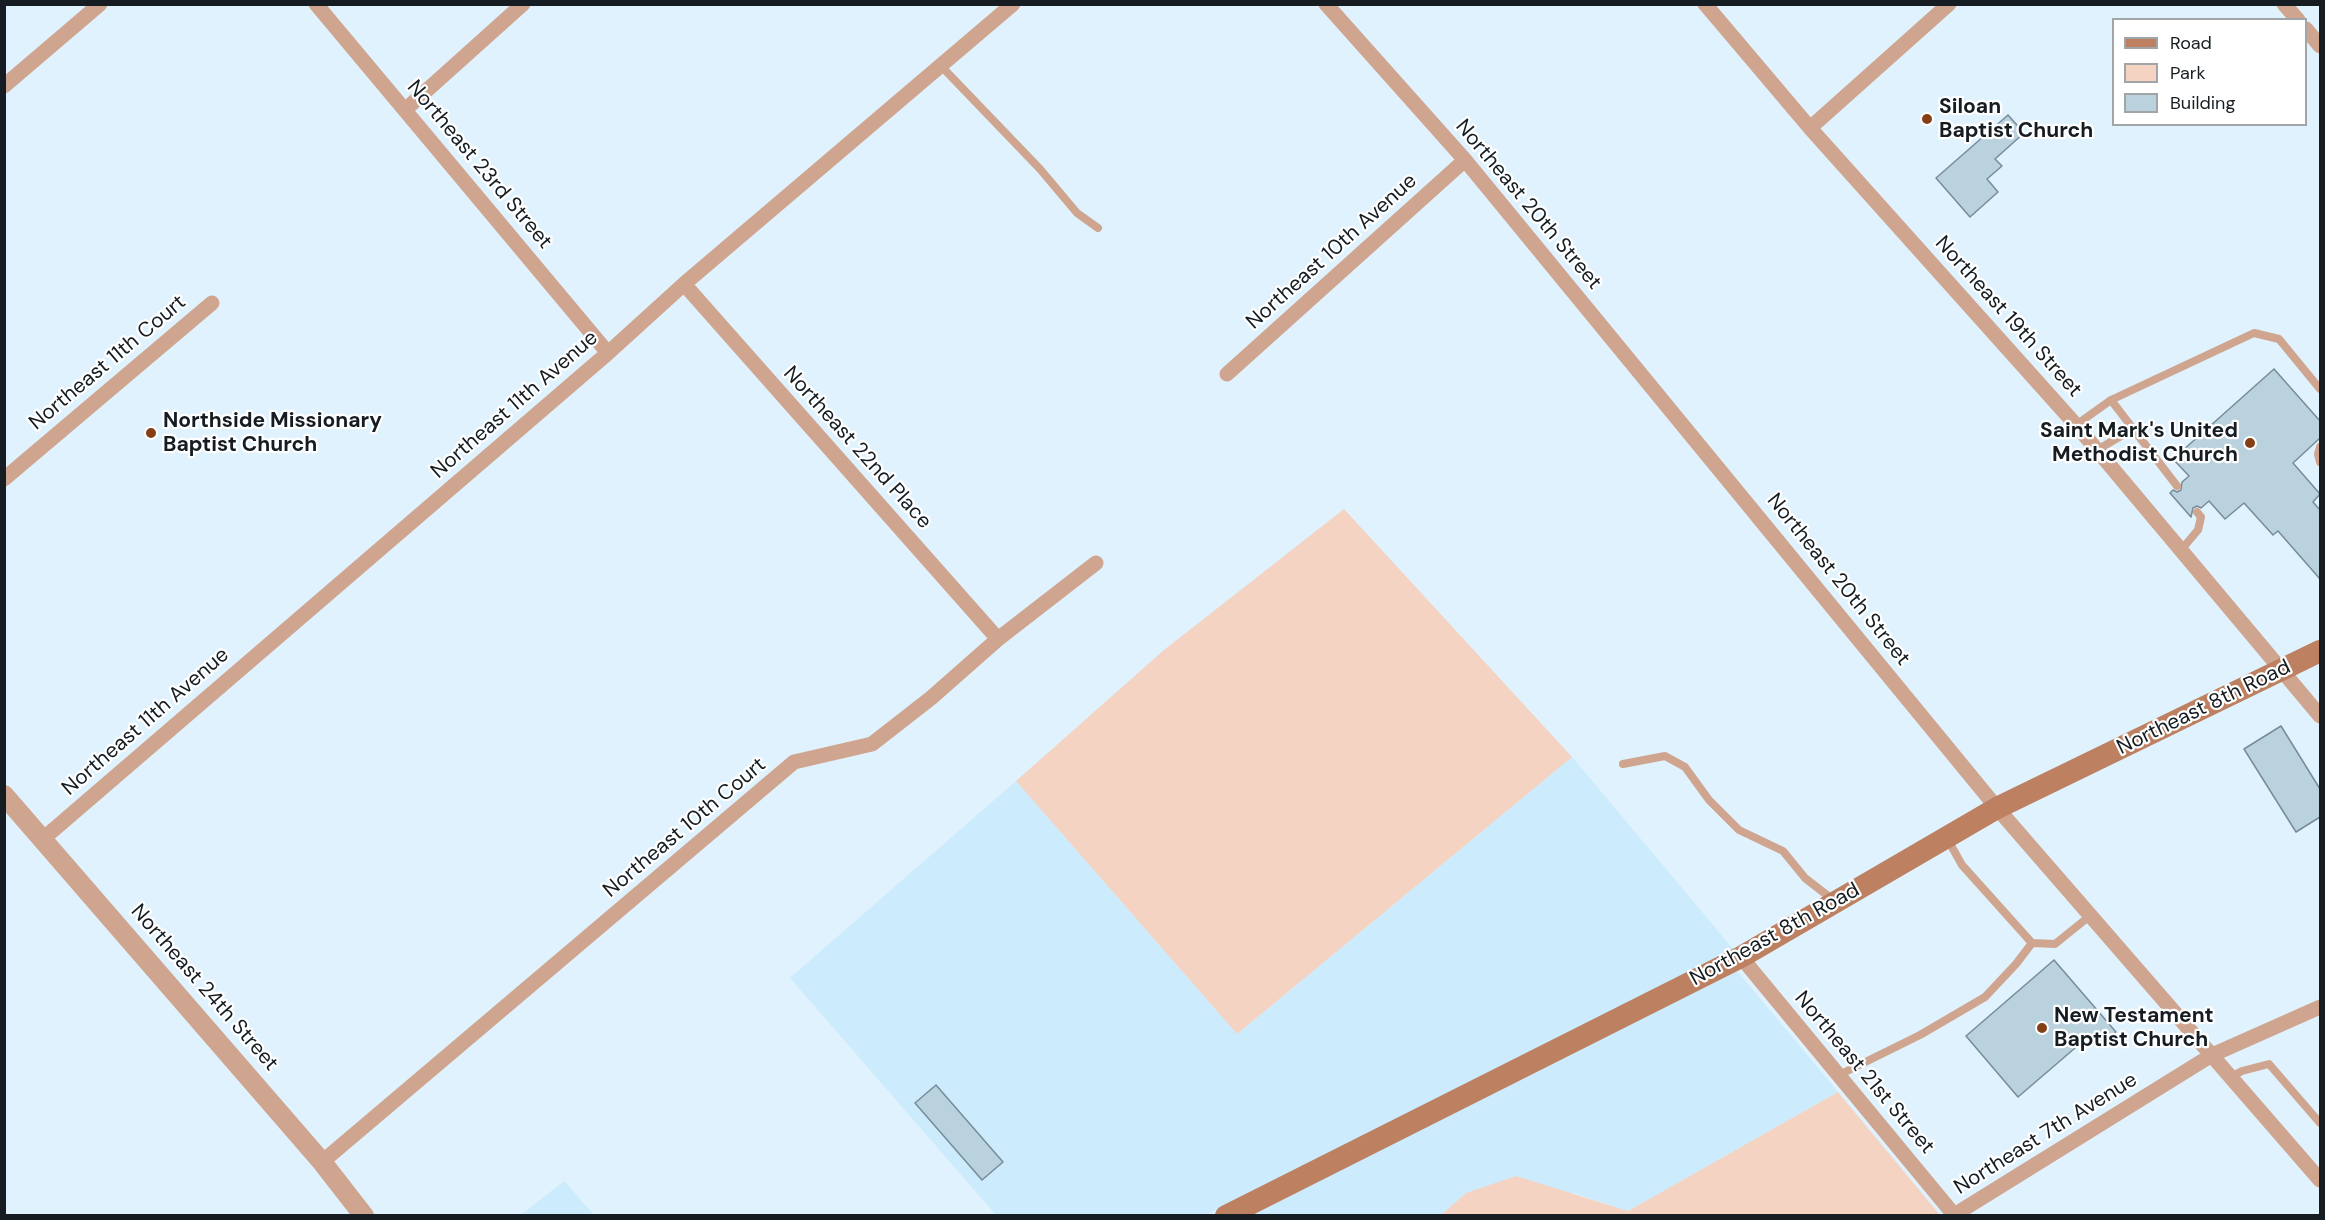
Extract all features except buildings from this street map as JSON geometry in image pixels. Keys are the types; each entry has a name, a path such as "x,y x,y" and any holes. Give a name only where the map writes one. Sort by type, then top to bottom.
{"main road":[{"name":"Northeast 8th Road","path":"1226,1215 1741,957 1997,808 2320,651"}],"street":[{"path":"4,86 100,4"},
{"name":"Northeast 23rd Street","path":"316,4 608,353"},
{"path":"406,109 523,4"},
{"name":"Northeast 11th Avenue","path":"44,838 608,353 684,284 942,67 1013,4"},
{"name":"Northeast 20th Street","path":"1326,4 1465,160 1997,808 2320,1180"},
{"name":"Northeast 19th Street","path":"1705,4 1810,128 2076,425 2320,716"},
{"path":"1810,128 1949,4"},
{"path":"2284,4 2296,18"},
{"path":"2307,30 2320,46"},
{"name":"Northeast 10th Avenue","path":"1227,374 1465,160"},
{"name":"Northeast 22nd Place","path":"684,284 999,639"},
{"name":"Northeast 11th Court","path":"4,479 212,303"},
{"name":"Northeast 10th Court","path":"322,1162 794,762 872,744 931,698 999,639 1096,563"},
{"name":"Northeast 24th Street","path":"4,795 44,838 322,1162 364,1215"},
{"name":"Northeast 21st Street","path":"1741,957 1954,1215"},
{"name":"Northeast 7th Avenue","path":"1954,1215 2212,1055 2320,1006"}],"lane":[{"path":"942,67 1040,169 1077,213 1098,228"},
{"path":"2076,425 2111,400 2254,333 2279,339 2320,389"},
{"path":"2111,400 2177,486"},
{"path":"2097,450 2133,429"},
{"path":"2320,447 2318,454 2320,462"},
{"path":"2181,550 2198,530 2201,517 2197,512"},
{"path":"1623,764 1665,756 1685,767 1709,800 1739,830 1783,851 1805,878 1836,902"},
{"path":"1947,838 1962,865 2032,944 2055,944 2091,915"},
{"path":"1839,1076 1920,1035 1985,996 2032,944"},
{"path":"2231,1077 2242,1071 2269,1064 2320,1123"}],"shaded area":[{"path":"1572,757 1734,950 1204,1216 996,1215 790,978 1016,781 1237,1034"},
{"path":"1737,971 1838,1092 1628,1211 1574,1193 1466,1193 1441,1215 1249,1216"},
{"path":"564,1181 594,1215 521,1215"}],"green space":[{"path":"1344,509 1572,757 1237,1034 1016,781 1164,650"},
{"path":"1838,1092 1940,1215 1441,1215 1466,1193 1516,1176 1628,1211"}],"place":[{"name":"Siloan Baptist Church","path":"1927,119"},
{"name":"Northside Missionary Baptist Church","path":"151,433"},
{"name":"Saint Mark's United Methodist Church","path":"2250,443"},
{"name":"New Testament Baptist Church","path":"2042,1028"}]}
